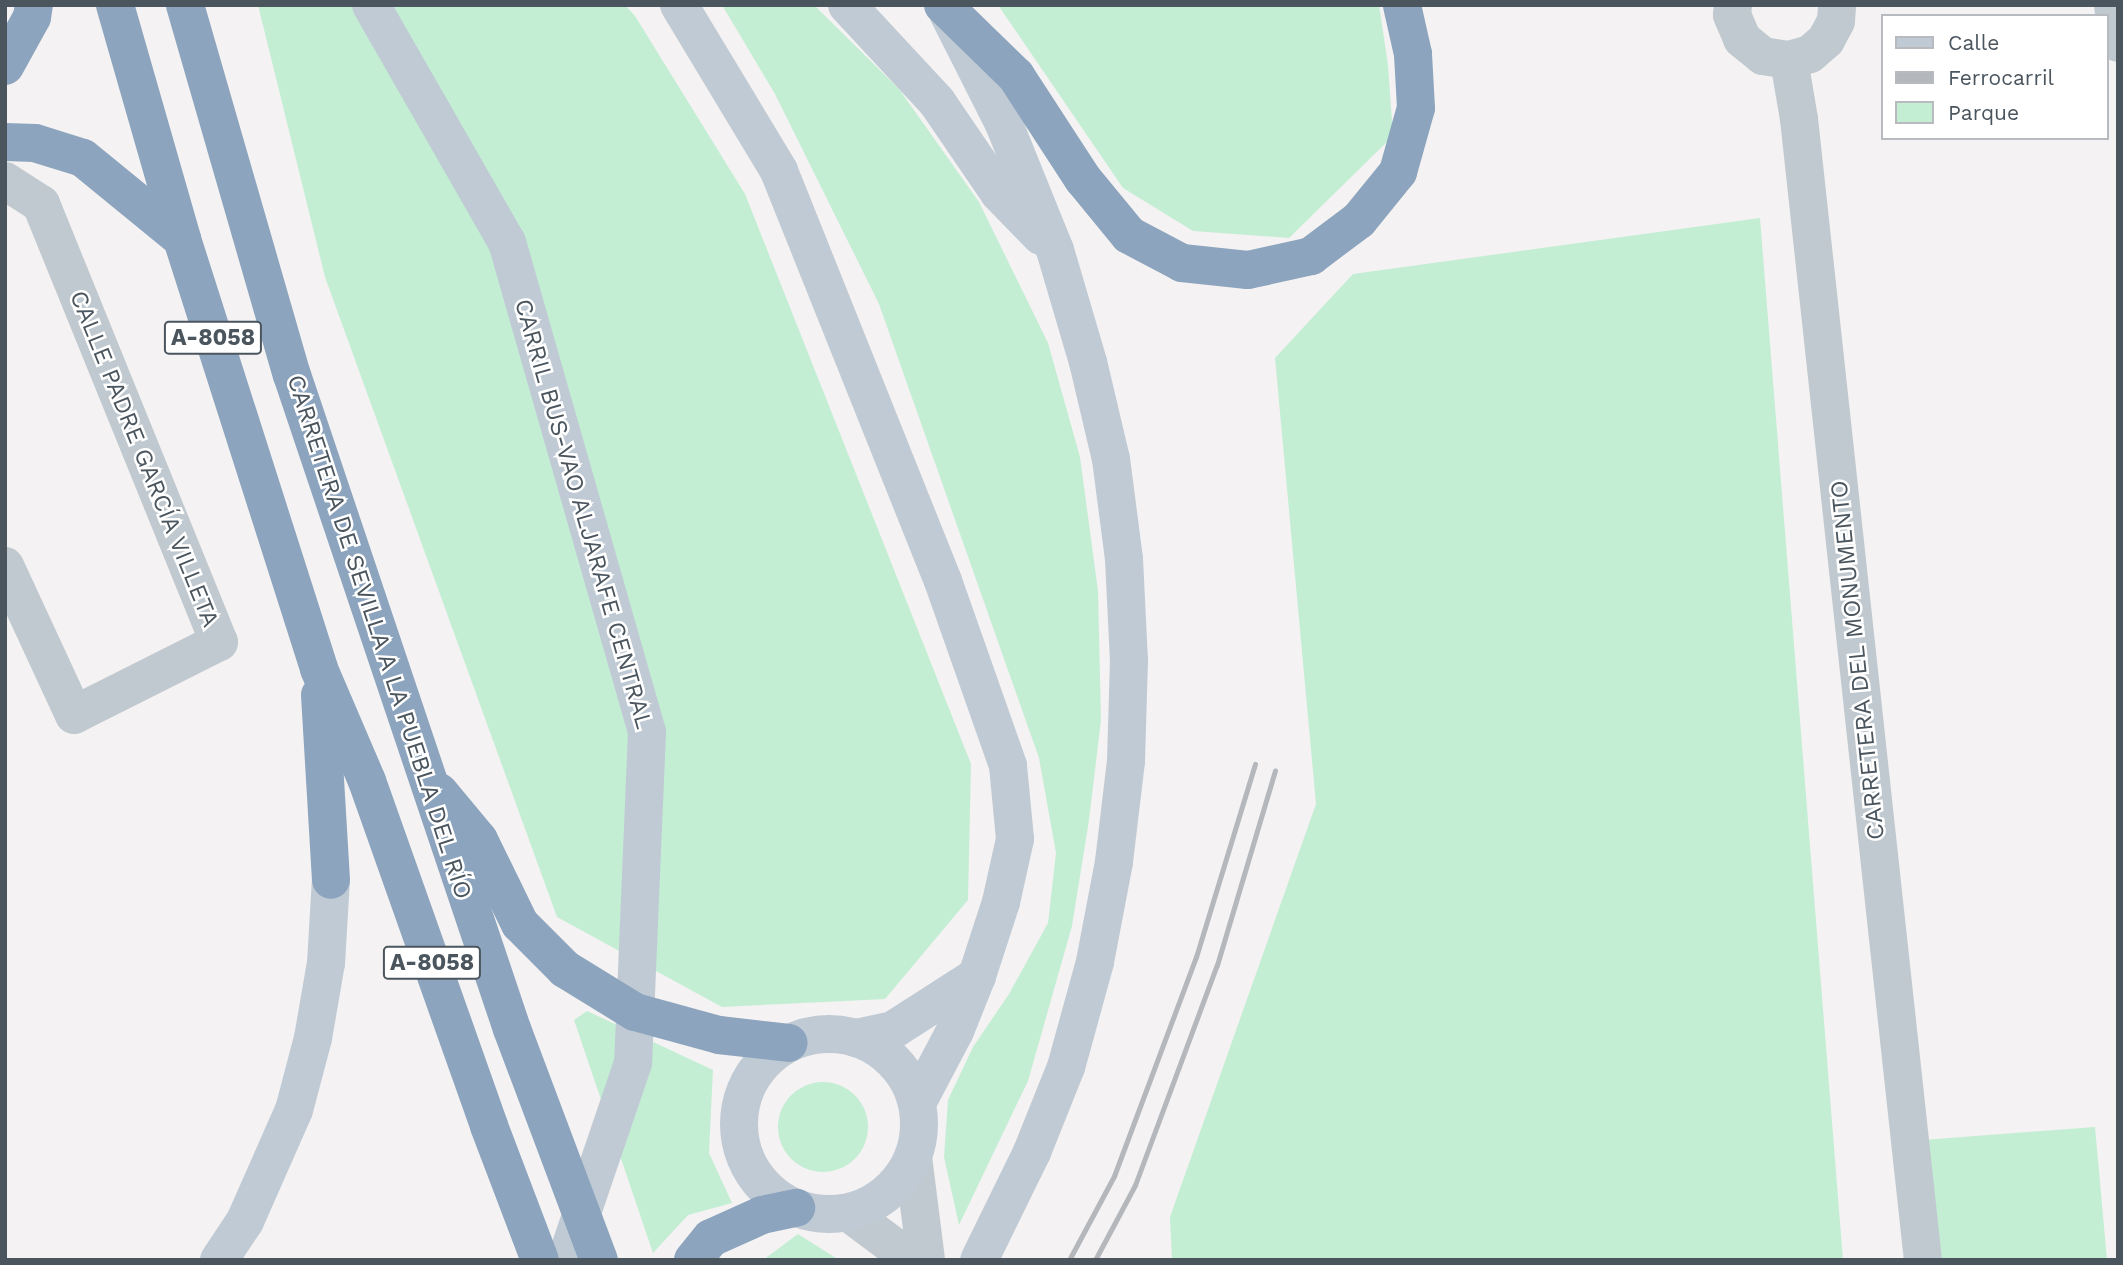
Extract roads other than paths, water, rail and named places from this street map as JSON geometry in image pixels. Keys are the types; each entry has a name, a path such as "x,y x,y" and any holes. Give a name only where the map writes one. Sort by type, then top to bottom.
{"highway":[{"path":"5,66 32,17 34,5"},
{"name":"A-8058","path":"115,5 182,239 319,668 367,781 489,1126 540,1260"},
{"name":"CARRETERA DE SEVILLA A LA PUEBLA DEL RÍO","path":"186,5 292,375 423,773 512,1029 599,1260"},
{"path":"944,7 1016,76 1083,179 1129,235 1182,263 1248,270 1311,256 1359,220 1398,172 1416,108 1413,54 1402,5"},
{"path":"5,142 35,143 83,158 182,239"},
{"path":"319,668 331,880"},
{"path":"423,773 479,840 520,924 565,969 635,1012 719,1035 789,1043"},
{"path":"693,1260 711,1238 762,1215 796,1209"}],"main road":[{"name":"CARRIL BUS-VAO ALJARAFE CENTRAL","path":"370,5 507,242 647,732 633,1063 566,1260"},
{"path":"679,5 779,171 943,581 1008,766 1015,839 1001,902 977,976 955,1031 917,1103"},
{"path":"847,5 937,102 999,193 1055,250"},
{"path":"944,7 1004,124 1055,250 1088,362 1111,459 1124,559 1129,660 1126,761 1114,862 1096,962 1066,1067 1032,1152 979,1260"},
{"path":"219,1260 245,1221 294,1110 313,1038 326,964 331,880"},
{"path":"856,1038 884,1052 905,1075 917,1103 920,1130 913,1157 898,1182 876,1202 849,1213 822,1214 796,1209 767,1190 746,1162 738,1128 743,1094 761,1064 789,1043 822,1034 856,1038 893,1030 977,976"}],"street":[{"path":"1733,5 1732,15 1742,39 1763,56 1789,60 1810,54 1826,40 1836,21 1837,5"},
{"path":"2113,5 2118,43"},
{"name":"CARRETERA DEL MONUMENTO","path":"1789,60 1799,119 1923,1260"},
{"name":"CALLE PADRE GARCÍA VILLETA","path":"5,181 41,204 219,642 74,715 5,566"},
{"path":"913,1157 926,1260"},
{"path":"849,1213 912,1260"}],"railway":[{"path":"1069,1260 1114,1176 1196,957 1255,764"},
{"path":"1095,1260 1135,1185 1217,965 1275,770"}]}
